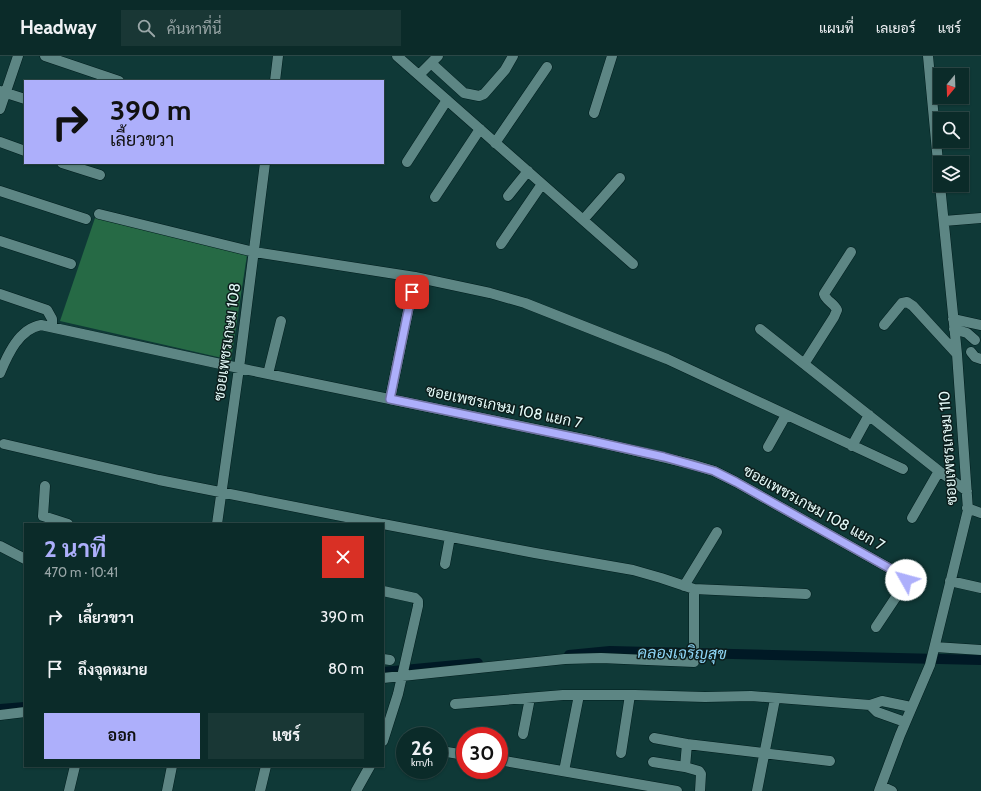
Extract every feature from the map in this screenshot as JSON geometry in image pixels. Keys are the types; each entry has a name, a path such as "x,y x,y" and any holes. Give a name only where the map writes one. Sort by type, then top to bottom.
{"street":[{"path":"0,109 3,92 18,56"},
{"path":"46,56 116,80"},
{"path":"275,80 278,56"},
{"path":"397,56 632,264"},
{"path":"419,75 434,59 464,93 479,96 484,94 504,70 513,56"},
{"path":"594,112 612,56"},
{"name":"ซอยเพชรเกษม 110","path":"928,56 937,156"},
{"path":"496,143 548,67"},
{"path":"3,92 24,99"},
{"path":"407,162 447,100"},
{"path":"435,197 480,129"},
{"path":"0,142 24,151"},
{"path":"65,164 100,175"},
{"name":"ซอยเพชรเกษม 108","path":"217,523 239,368 265,164"},
{"path":"508,196 528,171"},
{"path":"583,220 620,178"},
{"path":"501,244 542,184"},
{"path":"0,191 86,219"},
{"name":"ซอยเพชรเกษม 110","path":"880,788 911,707 930,665 968,510 958,354 954,328 941,192"},
{"path":"99,214 254,252 415,276 490,293 525,303 667,359 903,469"},
{"path":"944,221 981,218"},
{"path":"0,241 72,264"},
{"path":"804,364 837,310 834,305 828,301 824,294 851,252"},
{"path":"0,373 8,354 25,333 34,326 41,325 52,326 239,368 390,399 415,276"},
{"path":"0,294 47,310 52,319 52,326"},
{"path":"884,325 902,303 907,302 913,306 958,354"},
{"path":"268,374 281,321"},
{"path":"954,328 981,325"},
{"path":"954,328 967,333 978,343"},
{"path":"954,328 975,357 981,359"},
{"path":"760,329 939,471 967,491"},
{"name":"ซอยเพชรเกษม 108 แยก 7","path":"390,399 678,460 714,471 905,577 906,580 904,585 876,627"},
{"path":"768,447 786,415"},
{"path":"852,446 869,415"},
{"path":"4,444 160,480 378,523"},
{"path":"912,518 939,471"},
{"path":"45,486 43,516 65,523"},
{"path":"967,508 981,513"},
{"path":"384,524 535,554 633,570 694,589 806,594"},
{"path":"684,586 717,532"},
{"path":"445,564 450,537"},
{"path":"0,546 24,558"},
{"path":"950,581 981,588"},
{"path":"384,678 402,674 565,659 601,658 694,660 694,589"},
{"path":"384,591 410,596 418,601 398,694 384,738"},
{"path":"934,650 981,650"},
{"path":"456,704 579,695 630,695 704,697 751,696 870,705 882,702 911,707"},
{"path":"564,771 579,695"},
{"path":"621,753 630,695"},
{"path":"523,734 530,698"},
{"path":"758,791 775,699"},
{"path":"870,705 877,712 905,722"},
{"path":"0,715 24,712"},
{"path":"654,738 687,744 830,761"},
{"path":"685,767 687,744"},
{"path":"508,762 677,791"},
{"path":"653,762 685,767 699,771 702,774 700,791"},
{"path":"69,791 75,767"},
{"path":"167,791 172,767"},
{"path":"260,791 266,767"},
{"path":"356,791 369,767"},
{"path":"880,788 892,791"}],"green space":[{"path":"95,218 247,255 231,360 60,321"}],"waterway":[{"name":"คลองเจริญสุข","path":"569,655 610,651 981,660"},
{"name":"คลองเจริญสุข","path":"384,672 478,663"},
{"name":"คลองเจริญสุข","path":"0,709 24,707"}],"route":[{"path":"412,292 390,399 678,460 714,471 905,577 906,580"}]}
